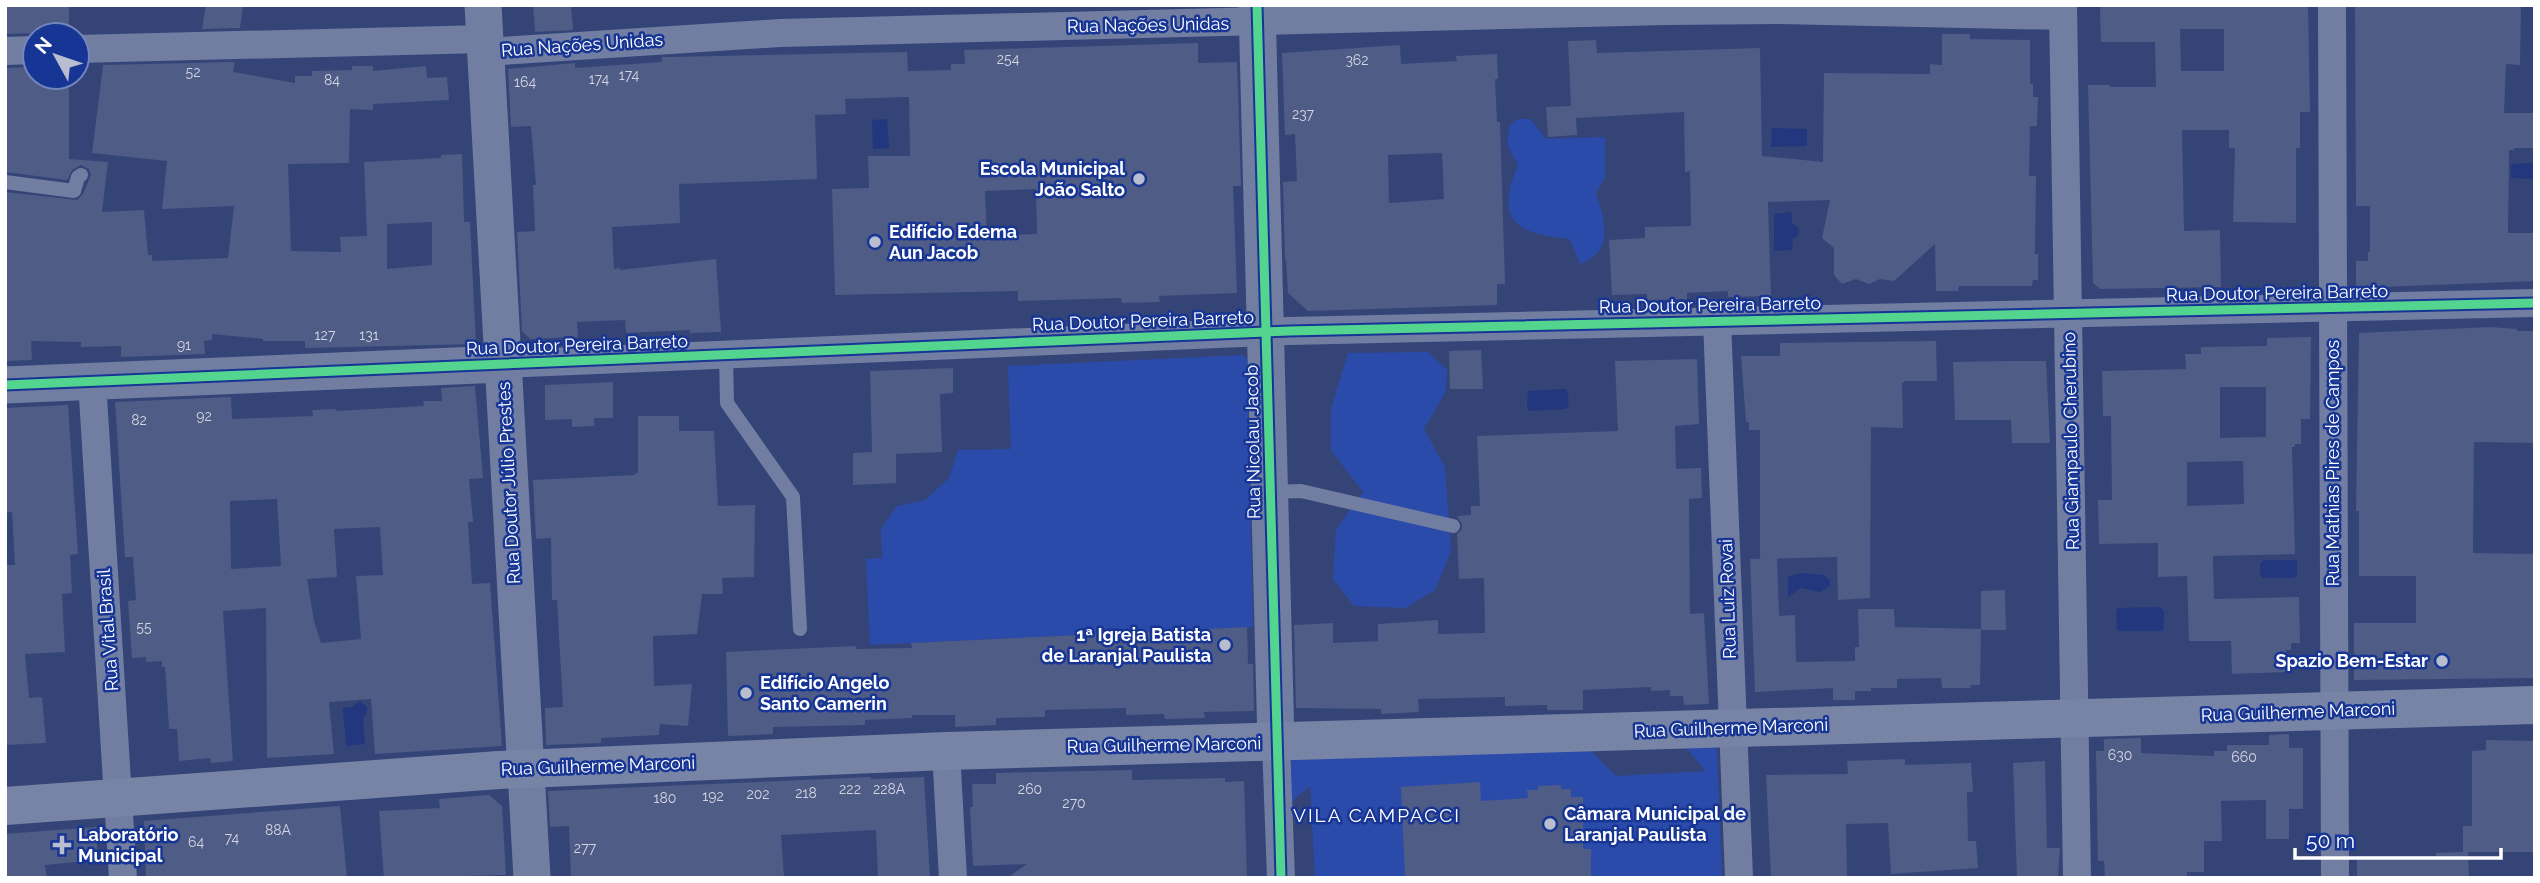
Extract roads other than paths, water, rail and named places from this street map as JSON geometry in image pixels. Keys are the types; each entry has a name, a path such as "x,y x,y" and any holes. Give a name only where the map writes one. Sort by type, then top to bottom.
{"main road":[{"name":"Rua Guilherme Marconi","path":"5,806 525,769 946,751 2535,705"}],"street":[{"name":"Rua Mathias Pires de Campos","path":"2332,5 2335,878"},
{"name":"Rua Nações Unidas","path":"91,48 485,32 780,33 1257,14 2063,11"},
{"name":"Rua Giampaulo Cherubino","path":"2063,11 2077,878"},
{"name":"Rua Nicolau Jacob","path":"1257,14 1281,878"},
{"name":"Rua Doutor Júlio Prestes","path":"485,32 532,878"},
{"name":"Rua Doutor Pereira Barreto","path":"5,385 1266,332 2535,303"},
{"name":"Rua Luiz Rovai","path":"1717,321 1739,878"},
{"name":"Rua Vital Brasil","path":"92,382 123,878"},
{"path":"946,751 953,878"}],"lane":[{"path":"5,182 74,191 81,175"},
{"path":"726,355 727,403 793,497 800,629"},
{"path":"1270,492 1301,491 1453,526"}],"place":[{"name":"Escola Municipal João Salto","path":"1139,179"},
{"name":"Edifício Edema Aun Jacob","path":"875,242"},
{"name":"1ª Igreja Batista de Laranjal Paulista","path":"1225,645"},
{"name":"Spazio Bem-Estar","path":"2442,661"},
{"name":"Edifício Angelo Santo Camerin","path":"746,693"},
{"name":"Câmara Municipal de Laranjal Paulista","path":"1550,824"},
{"name":"Laboratório Municipal","path":"62,845"}],"district":[{"name":"VILA CAMPACCI","path":"1377,815"}]}
